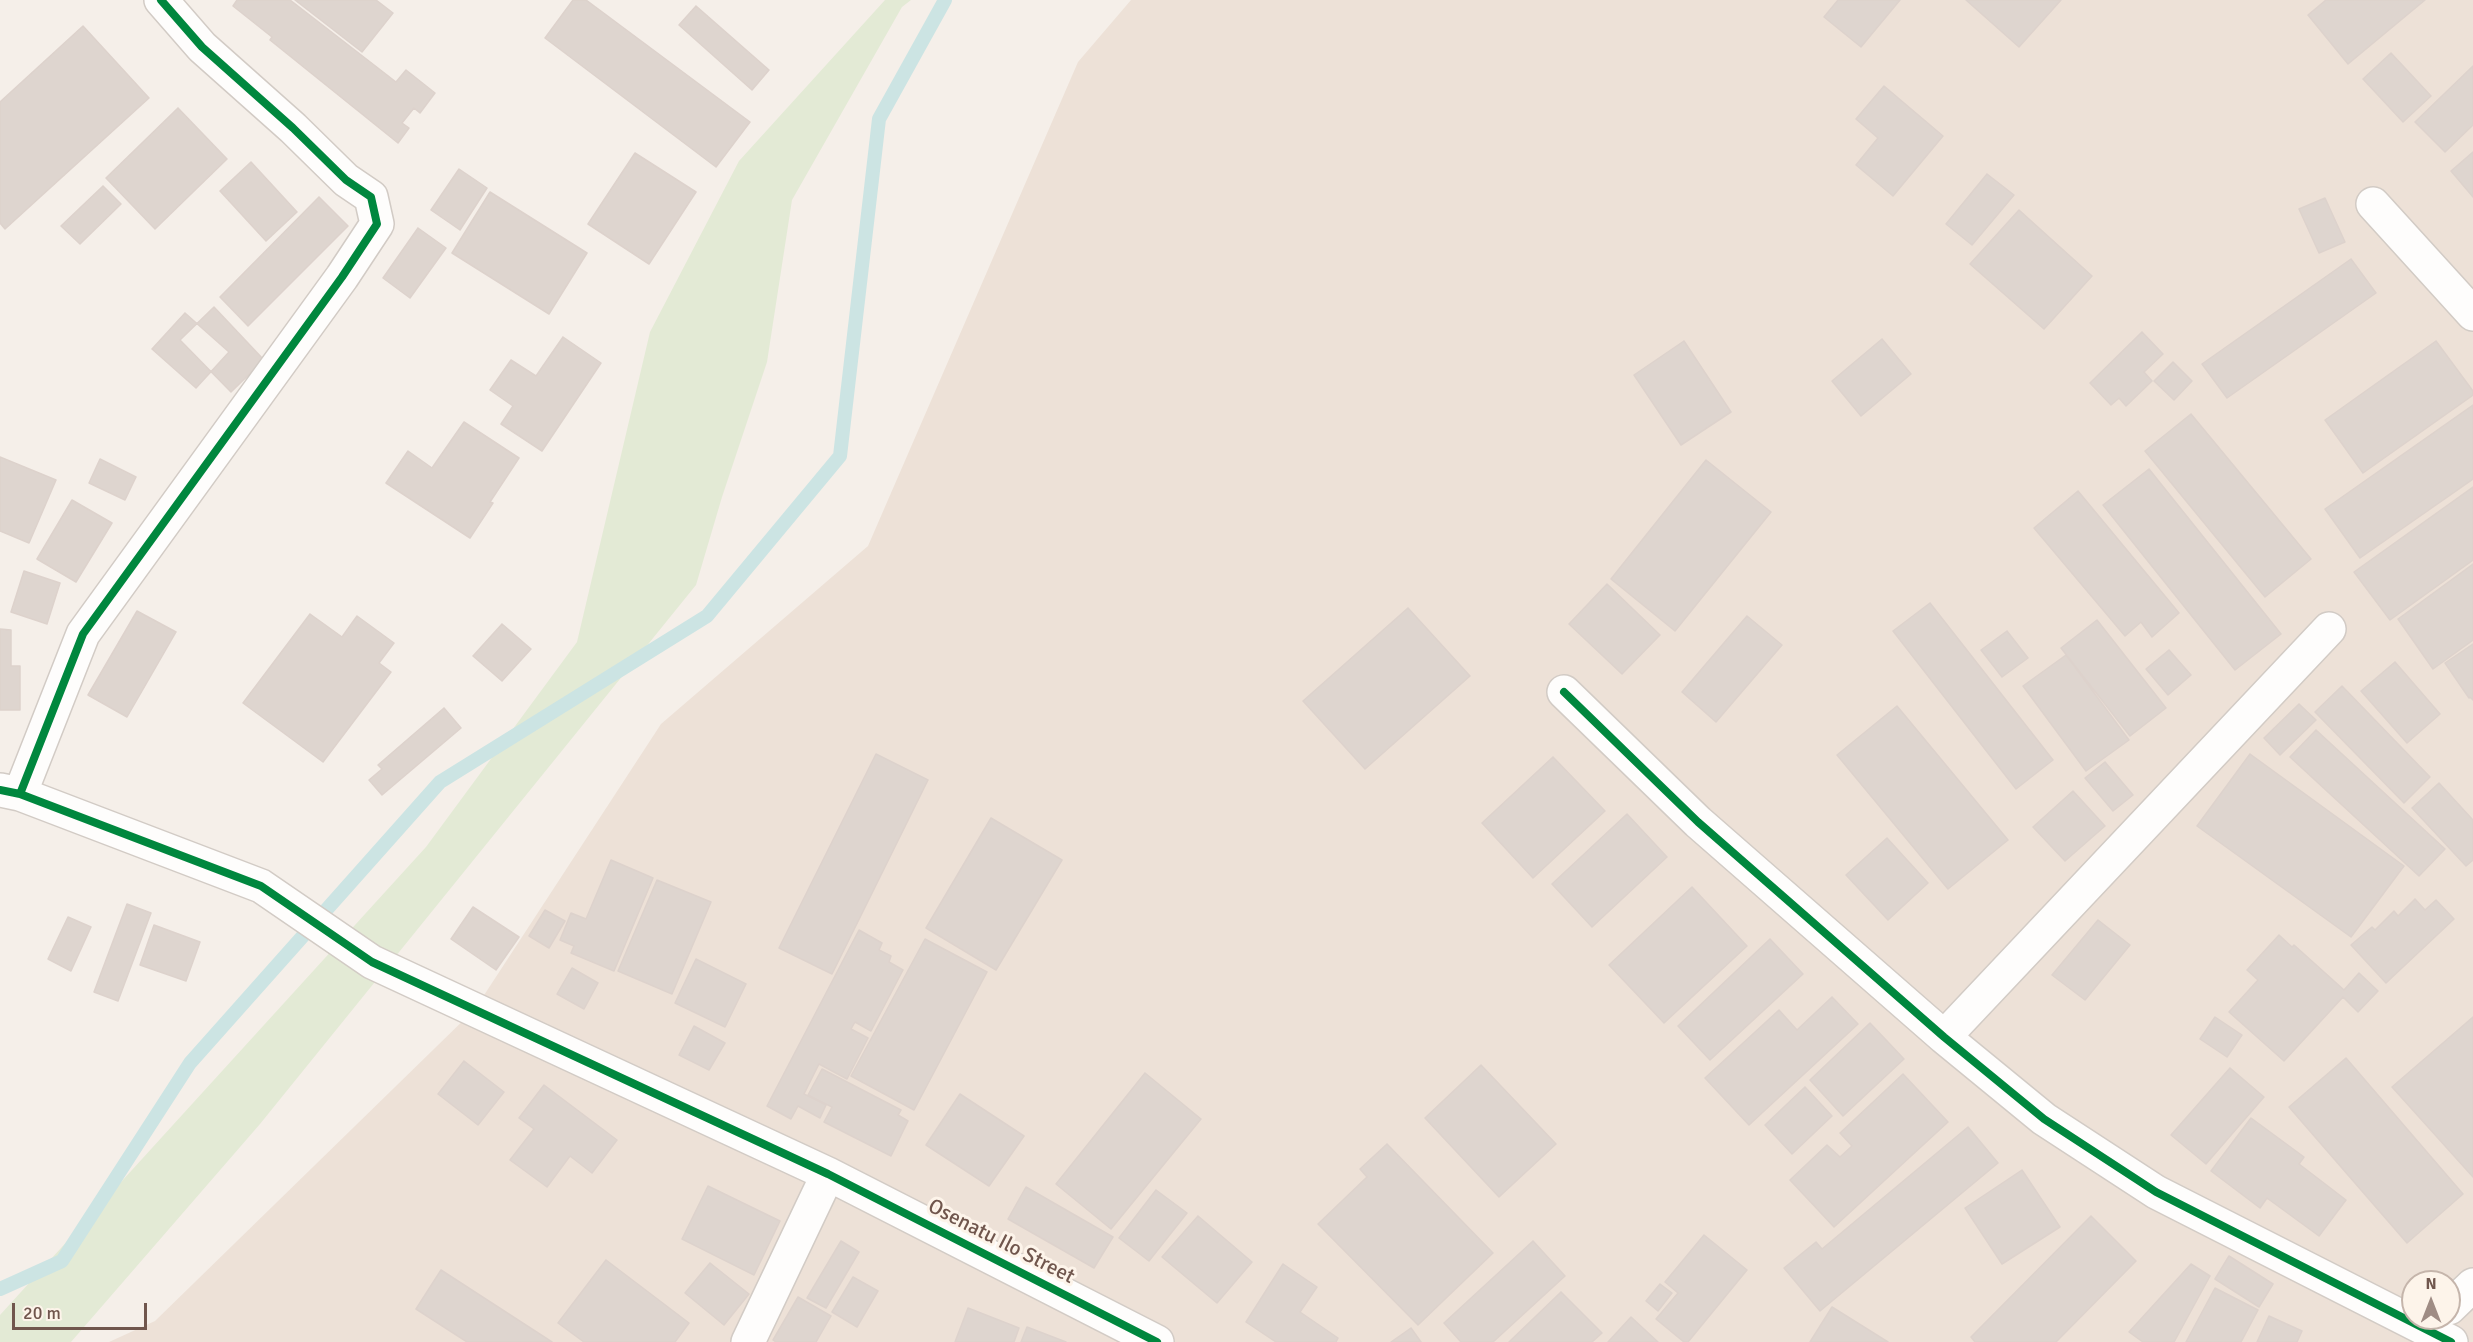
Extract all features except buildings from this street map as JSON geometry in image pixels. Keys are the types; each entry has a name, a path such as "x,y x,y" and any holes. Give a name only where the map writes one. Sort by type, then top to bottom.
{"street":[{"path":"10,792 83,634 342,277 376,224 371,197 346,180 293,128 202,47 161,0"},
{"path":"2373,204 2473,314"},
{"path":"1944,1037 2329,629"},
{"path":"1564,692 1698,822 1944,1037 2043,1119 2156,1192 2319,1277 2401,1309"},
{"name":"Osenatu Ilo Street","path":"10,792 261,886 372,962 828,1174 1157,1342"},
{"path":"748,1342 828,1174"},
{"path":"2461,1300 2473,1285"}],"shaded area":[{"path":"1131,0 2473,0 2473,1342 109,1342 155,1321 475,1009 661,724 868,546 1078,62"}],"green space":[{"path":"885,0 911,0 902,7 792,200 767,362 722,497 696,585 260,1124 71,1342 0,1342 0,1315 426,847 577,642 650,332 739,161"}],"waterway":[{"path":"0,1289 62,1261 190,1063 440,782 707,616 840,456 879,119 945,0"}],"cycle path":[{"path":"20,794 83,634 342,277 377,224 371,197 346,180 293,128 202,47 161,0"},
{"path":"1564,692 1698,822 1944,1037 2044,1119 2156,1192 2451,1342"},
{"path":"0,790 20,794 261,886 372,962 828,1174 1157,1342"}]}
